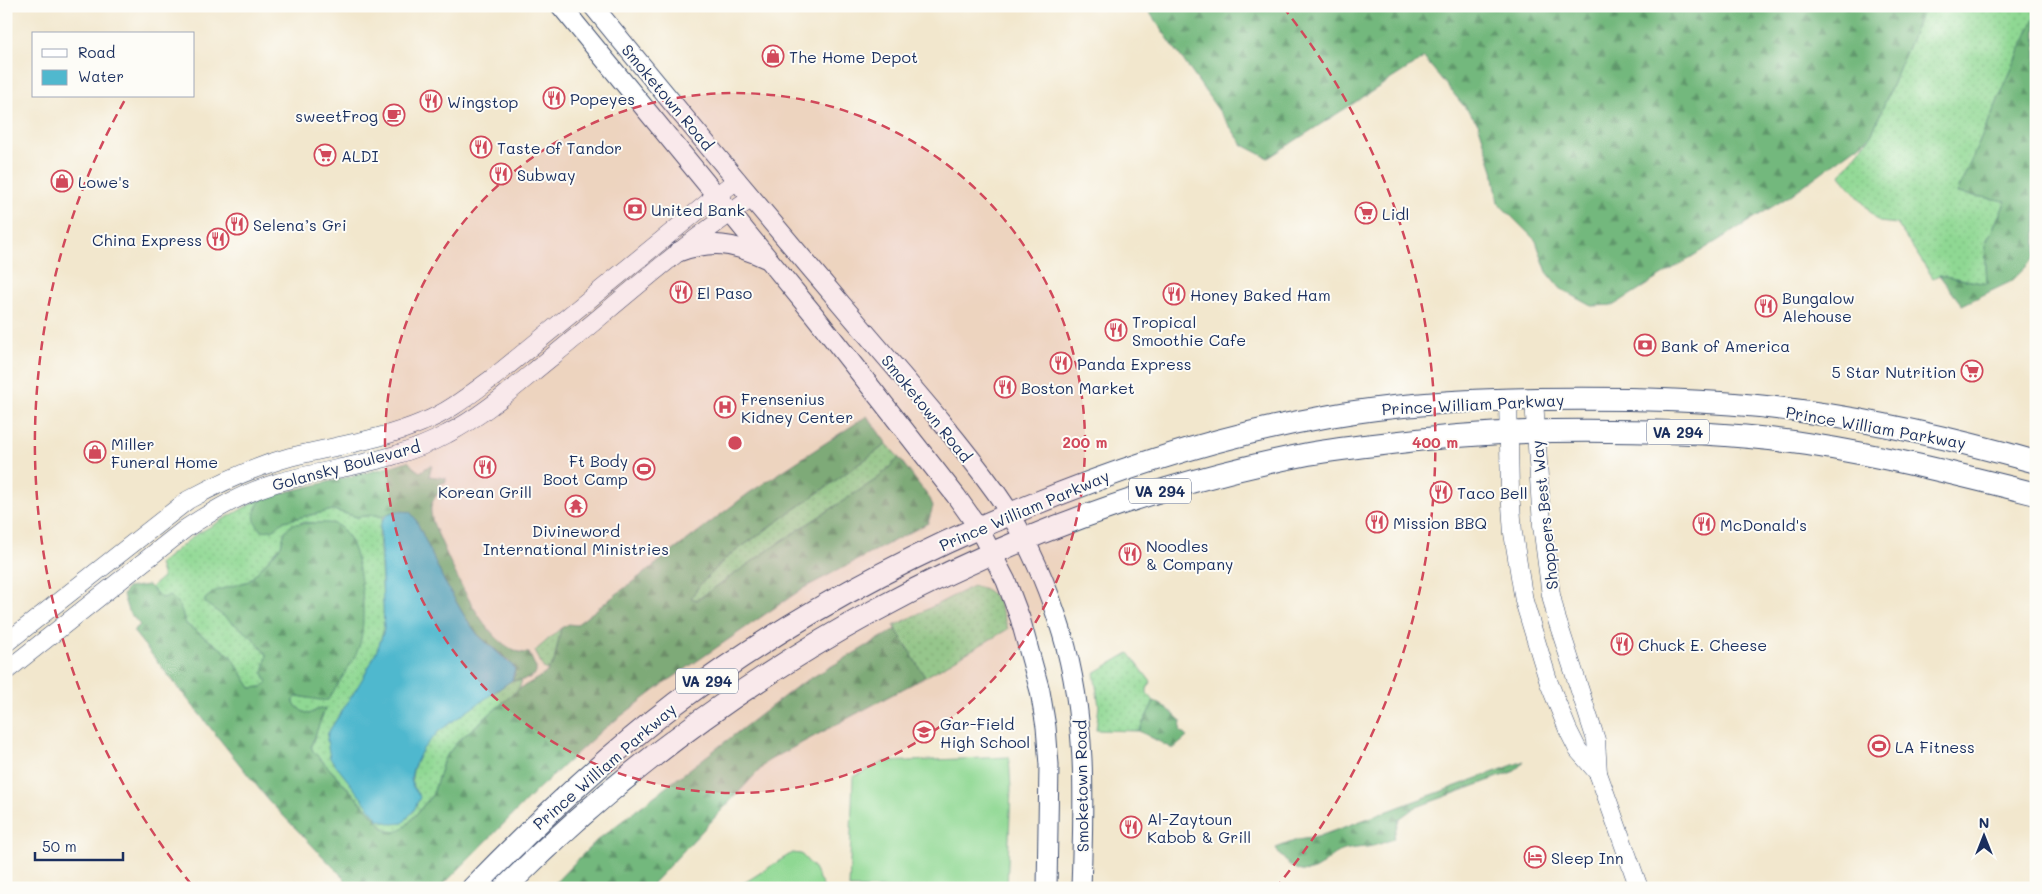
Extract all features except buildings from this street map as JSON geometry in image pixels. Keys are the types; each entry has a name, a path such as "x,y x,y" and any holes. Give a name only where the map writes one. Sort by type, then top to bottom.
{"highway":[{"name":"Prince William Parkway","path":"473,888 531,828 574,787 624,744 719,672 778,633 898,564 978,527 1064,490 1189,448 1258,430 1329,416 1415,404 1534,399 1662,399 1801,411 1934,435 2036,462"},
{"name":"Prince William Parkway","path":"505,888 553,841 627,777 684,732 757,680 854,620 915,588 992,552 1114,505 1164,489 1254,466 1375,444 1536,430 1660,431 1804,443 1910,464 2036,494"}],"main road":[{"name":"Smoketown Road","path":"561,6 903,426 964,506 992,552 1020,618 1032,655 1042,700 1049,765 1047,888"},
{"name":"Smoketown Road","path":"594,6 922,400 995,492 1024,540 1038,569 1062,634 1078,704 1083,764 1081,888"},
{"path":"678,252 699,245 719,244 738,247 768,259"}],"street":[{"name":"Golansky Boulevard","path":"6,643 188,500 228,479 290,457 386,434 432,418 463,400 737,180"},
{"name":"Golansky Boulevard","path":"6,671 205,516 248,493 276,483 382,459 441,437 472,420 678,252 752,198"},
{"name":"Shoppers Best Way","path":"1534,399 1542,525 1551,595 1557,620 1596,740 1598,773 1639,888"},
{"name":"Shoppers Best Way","path":"1508,400 1513,533 1524,601 1549,684 1568,730 1578,750 1598,773"},
{"path":"432,418 441,437"},
{"path":"127,547 141,564"}],"green space":[{"path":"1145,6 1925,6 1871,136 1788,197 1614,305 1592,306 1561,289 1547,272 1536,241 1498,203 1493,170 1478,123 1424,58 1268,158 1243,145"},
{"path":"1925,6 2036,6 2036,14 1957,193 2006,201 1985,245 1987,284 1939,275 1933,278 1897,224 1879,222 1840,175 1871,136"},
{"path":"2036,14 2036,257 2012,281 1962,305 1939,275 1987,284 1985,245 2006,201 1957,193"},
{"path":"867,416 887,444 726,558 699,586 691,598 697,600 783,540 877,479 899,458 930,499 933,506 928,523 802,589 662,685 600,732 540,787 440,888 350,888 342,876 269,801 133,631 140,625 128,611 123,595 127,588 148,585 161,598 170,596 179,604 186,624 230,655 251,688 262,687 267,682 263,673 267,655 251,636 205,603 205,599 215,591 249,581 281,546 285,531 293,524 332,523 344,531 352,544 361,580 363,619 359,647 328,700 298,696 294,699 294,704 309,714 321,708 325,709 311,746 313,751 387,831 396,832 406,826 433,794 444,759 458,741 519,689 545,674 554,662 561,628 569,624 576,625 749,493"},
{"path":"887,444 899,458 877,479 783,540 697,600 691,598 699,586 726,558"},
{"path":"408,461 420,472 430,465 432,466 429,476 446,478 446,482 439,484 438,488 441,490 431,505 433,523 458,579 483,622 498,639 513,650 529,653 536,668 536,673 530,678 512,680 515,674 509,661 478,635 444,581 410,512 391,512 383,517 375,515 357,517 333,510 284,521 272,530 262,531 256,523 254,515 262,498"},
{"path":"262,498 255,509 272,530 284,521 333,510 357,517 375,515 383,517 379,533 384,618 383,632 372,662 328,733 327,740 413,787 413,770 420,754 431,739 464,711 512,680 522,680 519,689 458,741 444,759 433,794 406,826 397,832 388,831 313,751 311,746 325,709 321,708 309,714 294,704 294,699 298,696 308,698 334,524 302,522 285,531 281,546 249,581 233,587 206,603 251,636 267,655 263,673 267,682 262,687 251,688 230,655 186,624 179,604 161,598 151,587 163,577 159,564 195,535"},
{"path":"973,586 988,591 993,595 1000,607 1008,629 925,677 894,626"},
{"path":"561,628 554,662 548,670 544,669 535,651"},
{"path":"896,629 925,677 768,761 653,883 653,888 550,888 596,841 799,685"},
{"path":"1129,653 1151,682 1147,693 1154,701 1139,731 1096,730 1099,706 1094,673"},
{"path":"1154,701 1167,708 1181,721 1180,731 1187,737 1173,749 1139,731"},
{"path":"1009,757 1011,789 1007,888 849,888 853,777 884,762"},
{"path":"1524,761 1515,771 1414,808 1399,819 1393,839 1374,846 1341,851 1312,871 1300,871 1294,868 1276,848 1297,840 1317,837"},
{"path":"792,853 801,854 813,867 824,888 736,888"}],"water":[{"path":"400,511 410,512 415,518 444,581 478,635 515,668 512,680 439,731 422,750 411,778 413,787 420,797 414,810 403,823 392,824 378,819 330,758 327,740 328,733 368,669 380,643 384,629 380,526 387,515"}],"place":[{"name":"The Home Depot","path":"773,56"},
{"name":"Popeyes","path":"554,98"},
{"name":"Wingstop","path":"431,101"},
{"name":"sweetFrog","path":"394,115"},
{"name":"Taste of Tandor","path":"481,147"},
{"name":"ALDI","path":"325,155"},
{"name":"Subway","path":"501,174"},
{"name":"Lowe's","path":"62,181"},
{"name":"United Bank","path":"635,209"},
{"name":"Lidl","path":"1366,213"},
{"name":"Selena’s Gri","path":"237,224"},
{"name":"China Express","path":"218,239"},
{"name":"El Paso","path":"681,292"},
{"name":"Honey Baked Ham","path":"1174,294"},
{"name":"Bungalow Alehouse","path":"1766,306"},
{"name":"Tropical Smoothie Cafe","path":"1116,330"},
{"name":"Bank of America","path":"1645,345"},
{"name":"Panda Express","path":"1061,363"},
{"name":"5 Star Nutrition","path":"1972,371"},
{"name":"Boston Market","path":"1005,387"},
{"name":"Frensenius Kidney Center","path":"725,407"},
{"name":"Miller Funeral Home","path":"95,452"},
{"name":"Korean Grill","path":"485,467"},
{"name":"Ft Body Boot Camp","path":"644,469"},
{"name":"Taco Bell","path":"1441,492"},
{"name":"Divineword International Ministries","path":"576,506"},
{"name":"Mission BBQ","path":"1377,522"},
{"name":"McDonald's","path":"1704,524"},
{"name":"Noodles & Company","path":"1130,554"},
{"name":"Chuck E. Cheese","path":"1622,644"},
{"name":"Gar-Field High School","path":"924,732"},
{"name":"LA Fitness","path":"1879,746"},
{"name":"Al-Zaytoun Kabob & Grill","path":"1131,827"},
{"name":"Sleep Inn","path":"1535,857"}]}
